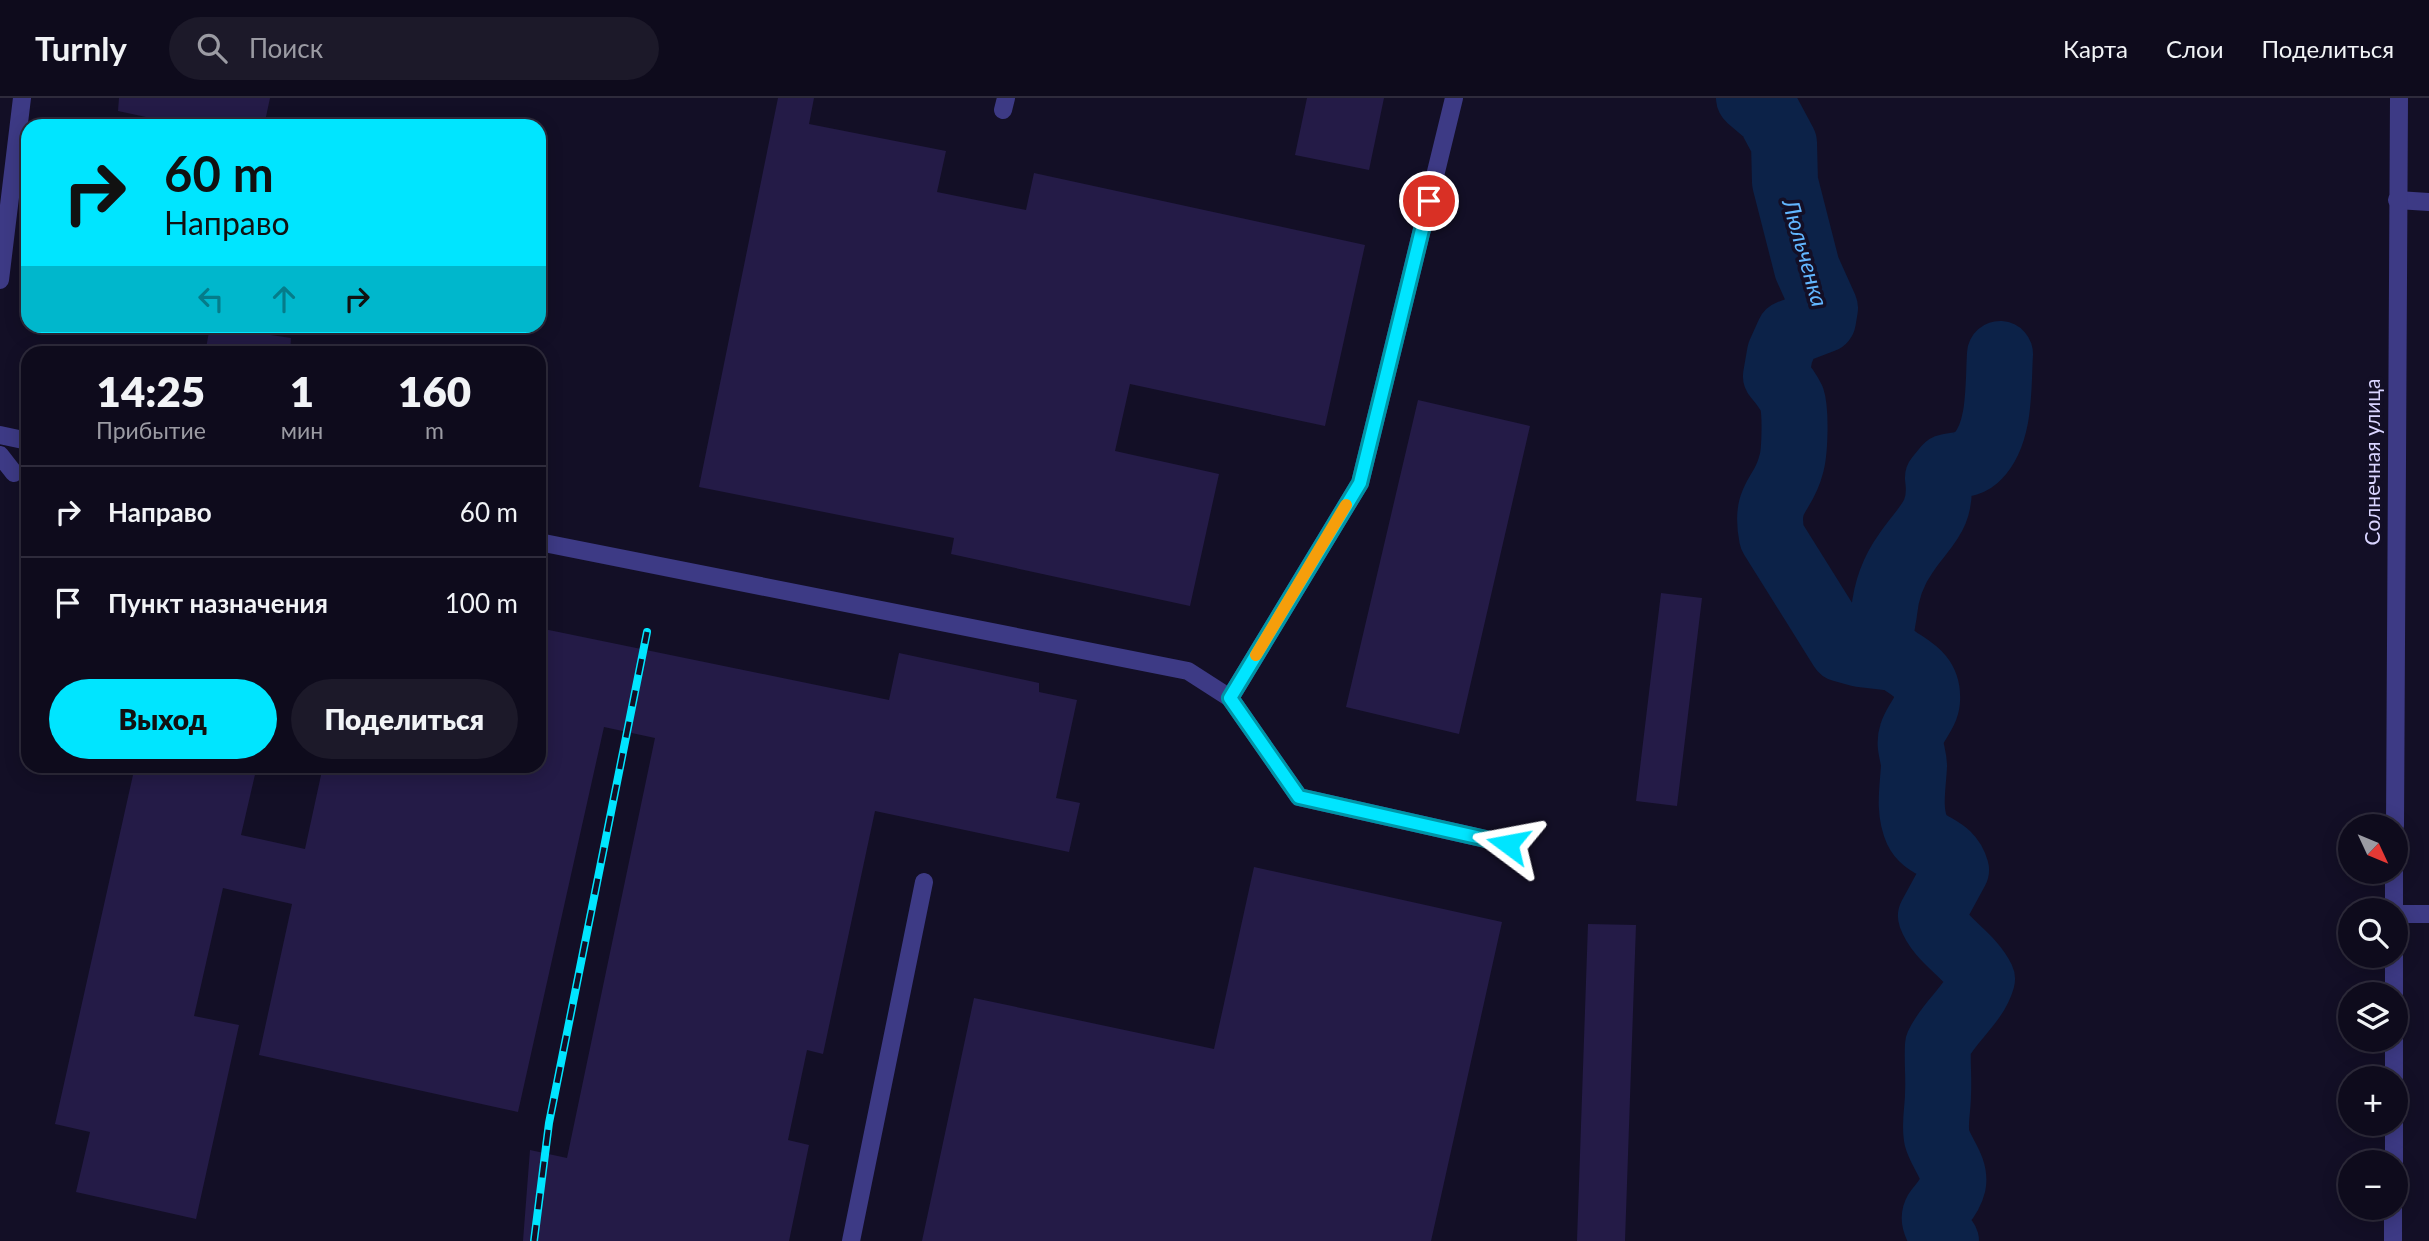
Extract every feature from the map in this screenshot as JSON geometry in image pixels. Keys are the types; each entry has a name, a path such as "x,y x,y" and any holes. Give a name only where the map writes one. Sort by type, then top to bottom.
{"street":[{"path":"0,280 22,98"},
{"path":"1230,698 1360,483 1454,98"},
{"name":"Солнечная улица","path":"2395,814 2399,98"},
{"path":"2397,200 2429,202"},
{"path":"0,435 21,440"},
{"path":"0,455 15,473"},
{"path":"546,543 1188,671 1230,698 1299,797 1508,844"},
{"path":"851,1241 924,882"},
{"path":"2408,913 2429,914"},
{"path":"2393,1220 2393,1241"}],"building":[{"path":"119,98 270,98 266,119 155,119 118,111"},
{"path":"778,98 814,98 809,124 946,151 937,192 1026,210 1034,173 1365,245 1325,426 1130,384 1115,451 1219,474 1190,606 951,554 954,538 699,487"},
{"path":"1307,98 1384,98 1369,170 1295,155"},
{"path":"209,333 257,333 291,338 290,346 206,346"},
{"path":"1418,400 1530,426 1459,734 1346,707"},
{"path":"1661,593 1702,598 1677,806 1636,801"},
{"path":"546,629 889,700 899,653 1039,683 1039,692 1077,700 1056,798 1080,803 1069,852 875,811 823,1054 807,1050 788,1140 809,1145 789,1241 523,1241 530,1150 567,1158 655,738 604,727 518,1112 259,1055 292,904 223,888 194,1016 239,1025 196,1219 76,1192 90,1132 55,1124 133,773 255,773 241,835 305,849 321,773 546,773"},
{"path":"1254,867 1502,922 1431,1241 922,1241 974,998 1214,1049"},
{"path":"1588,924 1636,925 1625,1241 1577,1241"}],"waterway":[{"name":"Люльченка","path":"1749,98 1769,115 1784,143 1785,182 1807,268 1825,308 1823,320 1789,333 1780,353 1776,376 1792,399 1794,442 1788,476 1770,513 1772,537 1842,649 1894,658"},
{"name":"Люльченка","path":"1946,1241 1935,1222 1937,1211 1953,1184 1950,1166 1936,1133 1938,1045 1974,996 1982,979 1970,962 1941,933 1931,916 1956,870 1943,851 1921,836 1914,822 1911,738 1926,705 1926,689 1916,672 1886,649 1881,630 1886,597 1894,574 1935,511 1938,502 1938,478 1947,467 1975,459 1991,434 1997,408 2000,354"}],"railway":[{"path":"534,1241 549,1123 647,632"}],"slow traffic":[{"path":"1256,655 1346,505"}],"route":[{"path":"1429,201 1360,483 1230,698 1299,797 1508,844"}]}
